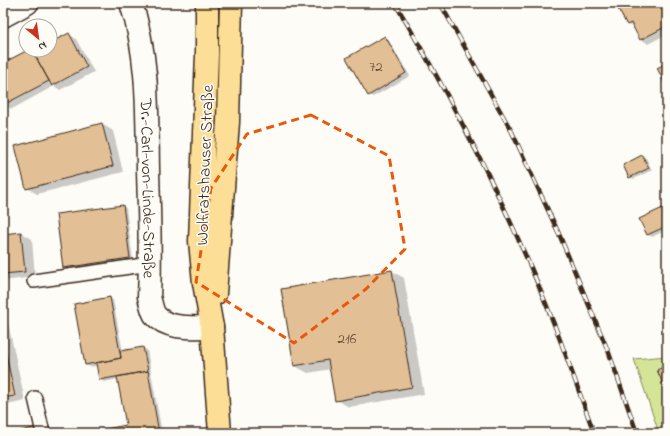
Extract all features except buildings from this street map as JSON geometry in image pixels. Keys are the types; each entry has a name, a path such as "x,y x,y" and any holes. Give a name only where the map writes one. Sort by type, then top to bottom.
{"main road":[{"name":"Wolfratshauser Straße","path":"207,3 207,54 200,241 204,283 212,327 220,433"},
{"name":"Wolfratshauser Straße","path":"212,327 221,230 228,122 231,3"}],"street":[{"path":"3,16 27,3"},
{"name":"Dr.-Carl-von-Linde-Straße","path":"131,3 140,40 147,88 150,264 149,298 154,314 160,320 179,326 212,327"}],"lane":[{"path":"34,281 150,264"},
{"path":"35,398 43,433"}],"highlighted area":[{"path":"311,115 389,156 405,249 366,289 294,343 196,282 211,188 247,134"}],"green space":[{"path":"667,356 667,433 659,433 634,359"}],"railway":[{"path":"395,3 430,63 463,125 509,218 552,318 594,433"},
{"path":"440,3 512,132 559,234 609,353 637,433"}]}
